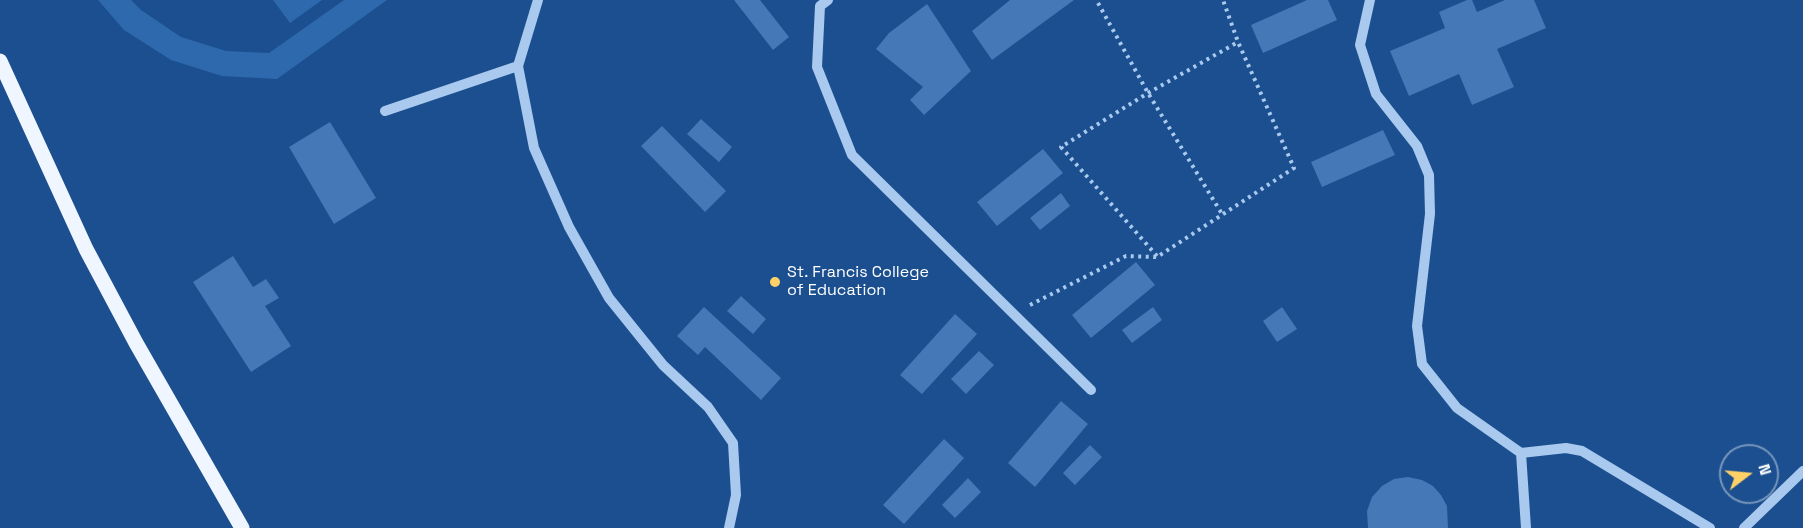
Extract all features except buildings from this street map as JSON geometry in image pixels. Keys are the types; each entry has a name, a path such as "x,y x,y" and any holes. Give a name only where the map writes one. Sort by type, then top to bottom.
{"main road":[{"path":"0,61 86,249 136,343 242,528"}],"street":[{"path":"538,0 518,66 534,148 569,227 609,298 663,365 708,407 733,443 736,495 729,528"},
{"path":"828,0 820,6 817,67 852,155 1091,390"},
{"path":"1370,0 1360,45 1376,94 1417,146 1429,175 1430,214 1417,326 1422,364 1457,408 1521,453 1566,448 1582,451 1710,528"},
{"path":"386,111 518,66"},
{"path":"1521,453 1526,528"},
{"path":"1744,528 1803,471"}],"path":[{"path":"1013,314 1126,256 1157,257 1294,168 1238,42 1223,0"},
{"path":"1098,3 1148,93 1222,214"},
{"path":"1157,257 1061,147 1148,93 1238,42"}],"shaded area":[{"path":"98,0 131,0 141,10 181,37 226,51 269,53 344,0 387,0 277,79 222,76 171,60 124,30"},
{"path":"273,0 322,0 290,23"}],"place":[{"name":"St. Francis College of Education","path":"775,282"}]}
